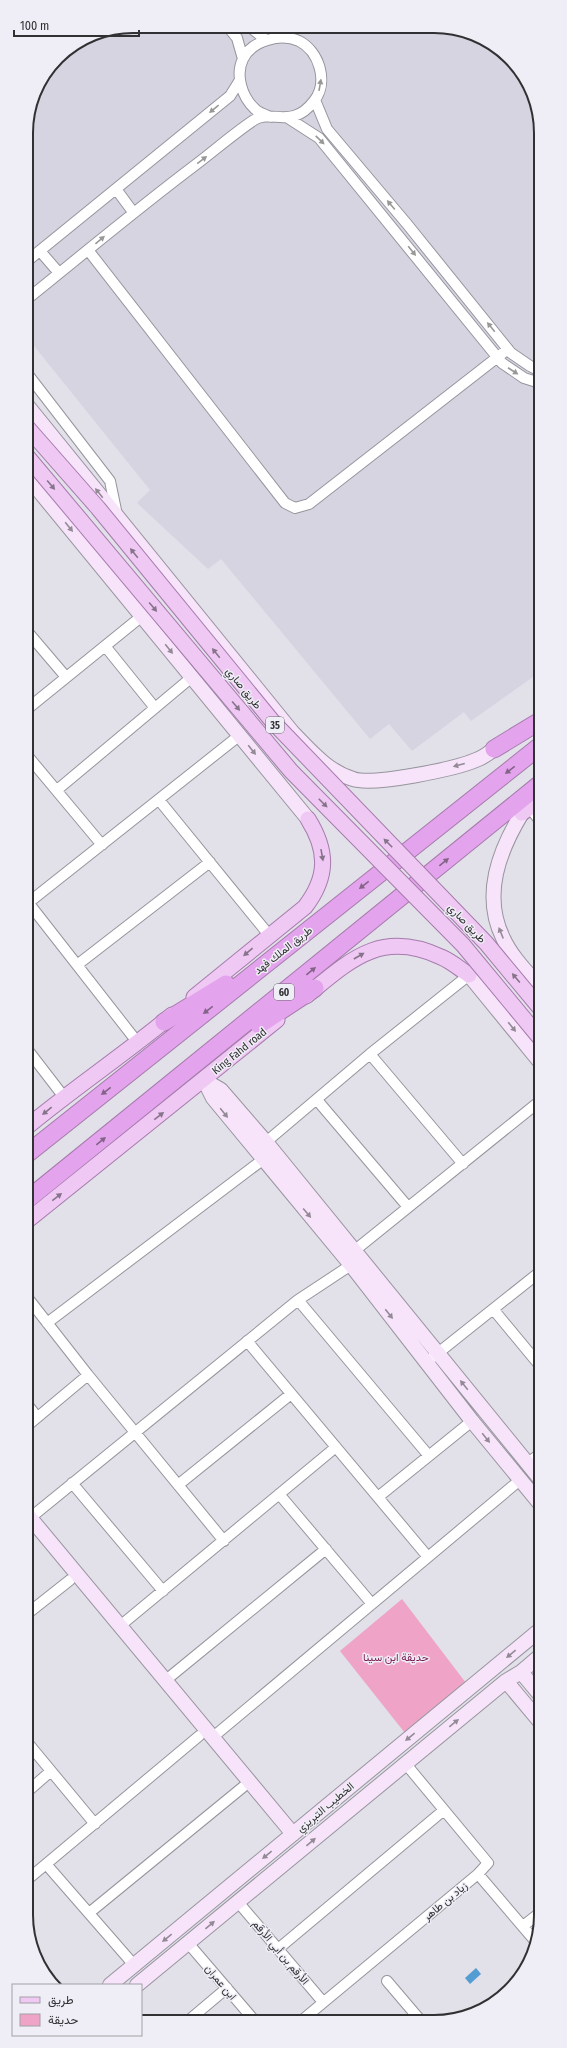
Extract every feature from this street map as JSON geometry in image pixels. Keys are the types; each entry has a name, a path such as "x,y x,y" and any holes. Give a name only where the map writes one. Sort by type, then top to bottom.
{"highway":[{"path":"494,749 534,725"},
{"name":"طريق الملك فهد","path":"33,1149 534,751"},
{"name":"60","path":"33,1195 182,1076 534,789"},
{"path":"164,1022 294,941"},
{"path":"182,1076 315,988"}],"main road":[{"name":"طريق صاري","path":"33,434 98,508 273,722 310,763 486,943 534,1001"},
{"name":"طريق صاري","path":"33,463 291,771 463,945 534,1031"},
{"path":"494,749 534,718"},
{"name":"طريق الملك فهد","path":"33,1122 64,1097 138,1043 305,907 314,894 321,878 324,860 319,840 308,819"},
{"name":"King Fahd road","path":"33,1216 204,1080 315,988 362,953 378,947 394,946 427,951 442,957 469,975"},
{"path":"33,1202 84,1154"}],"street":[{"path":"33,256 230,96 240,80 243,59 236,38 232,33"},
{"path":"257,33 266,40"},
{"path":"33,294 133,212 256,119 271,117 288,118 303,112 315,100 321,84 320,67 312,52 299,41 282,37 266,40 252,49 243,59"},
{"path":"240,80 245,96 255,110 271,117"},
{"path":"315,100 328,129 508,349 534,368"},
{"path":"288,118 319,138 502,363 524,378 534,381"},
{"path":"116,189 133,212"},
{"path":"395,230 405,222"},
{"path":"88,250 285,503 295,508 309,504 508,349"},
{"path":"40,251 59,273"},
{"path":"33,381 110,481 117,515"},
{"path":"33,413 293,732 326,767 354,780 380,780 444,769 477,760 494,749"},
{"path":"33,484 308,819"},
{"path":"33,704 142,616"},
{"path":"33,638 66,677"},
{"path":"104,646 155,708"},
{"path":"57,790 192,677"},
{"path":"33,897 102,845 240,735"},
{"path":"33,762 102,845"},
{"path":"159,800 269,935"},
{"path":"534,806 508,836 494,877 494,903 496,920 503,939 520,963 534,979"},
{"path":"77,965 210,862"},
{"path":"33,910 138,1043"},
{"path":"47,1323 267,1151 317,1100 370,1054 469,975 534,1055"},
{"path":"370,1054 463,1164"},
{"path":"33,1057 64,1097"},
{"path":"204,1080 213,1098 267,1151 354,1251 534,1472"},
{"path":"317,1100 408,1207"},
{"path":"354,1251 534,1106"},
{"path":"267,1151 351,1265 472,1421 534,1497"},
{"path":"33,1516 298,1300 351,1265"},
{"path":"426,1362 534,1276"},
{"path":"298,1300 429,1456"},
{"path":"33,1305 88,1375 224,1541"},
{"path":"493,1309 534,1359"},
{"path":"247,1341 428,1557"},
{"path":"33,1421 88,1375"},
{"path":"178,1485 291,1394"},
{"path":"33,1412 37,1417"},
{"path":"378,1497 472,1421"},
{"path":"120,1626 336,1447"},
{"path":"527,1464 534,1458"},
{"path":"33,1875 372,1604 520,1480"},
{"path":"72,1483 163,1591"},
{"path":"279,1494 372,1604"},
{"path":"33,1526 166,1680 243,1787 290,1836"},
{"path":"33,1527 70,1580 206,1736 290,1836"},
{"path":"166,1680 326,1549"},
{"path":"33,1609 70,1580"},
{"name":"الخطيب التبريزي","path":"111,1984 534,1636"},
{"name":"الخطيب التبريزي","path":"138,1984 506,1681 521,1672 534,1661"},
{"path":"521,1672 534,1688"},
{"path":"506,1681 534,1715"},
{"path":"33,1749 95,1824"},
{"name":"زياد بن طاهر","path":"307,2015 478,1874 488,1863 405,1764"},
{"path":"33,1787 51,1771"},
{"path":"89,1914 243,1787"},
{"path":"278,1950 444,1810"},
{"path":"46,1864 134,1965"},
{"path":"478,1874 532,1937"},
{"name":"الأرقم بن أبي الأرقم","path":"238,1902 323,2002"},
{"path":"523,1926 534,1917"},
{"name":"ابن عمران","path":"188,1943 250,2015"},
{"path":"387,1981 416,2015"},
{"path":"195,2015 227,1988"}],"shaded area":[{"path":"127,33 434,33 466,38 484,46 505,62 524,89 531,107 534,133 534,676 471,721 464,712 412,751 389,724 370,739 221,559 208,569 137,503 150,490 33,345 33,127 36,107 46,83 62,62 89,43 101,38"}],"green space":[{"name":"حديقة ابن سينا","path":"402,1599 466,1683 405,1733 340,1651"}],"water":[{"path":"476,1968 481,1974 470,1984 465,1978"}]}
